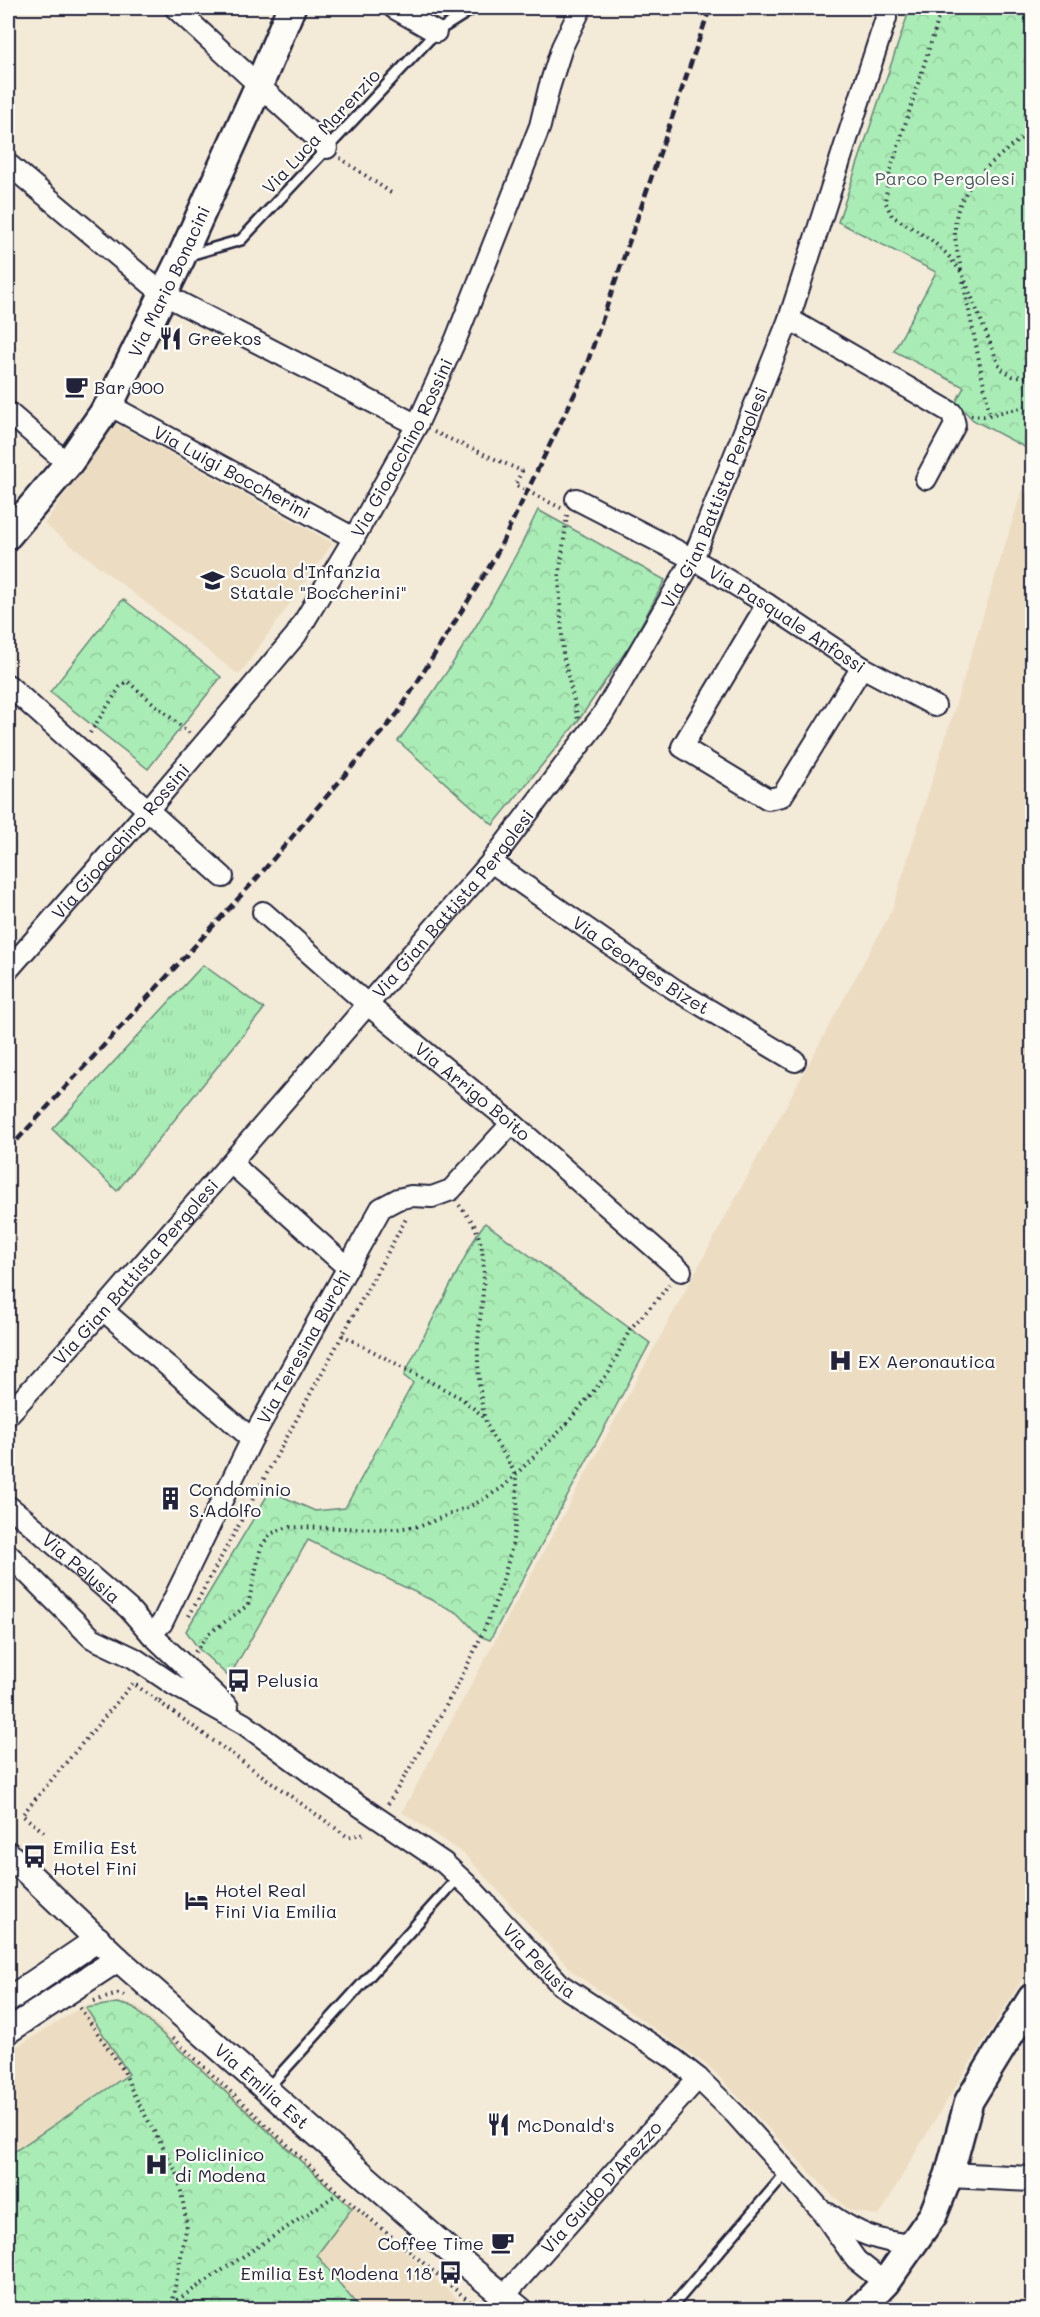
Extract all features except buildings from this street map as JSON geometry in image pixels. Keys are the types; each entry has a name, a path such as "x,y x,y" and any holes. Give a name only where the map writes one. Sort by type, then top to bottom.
{"main road":[{"name":"Via Mario Bonacini","path":"8,535 68,464 109,405 181,258 259,86 291,8"},
{"path":"859,2310 885,2283 933,2215 949,2175 969,2101 1032,1998"}],"street":[{"path":"175,8 327,148"},
{"path":"394,8 436,32"},
{"name":"Via Gioacchino Rossini","path":"8,970 148,810 296,635 354,538 417,425 456,339 540,126 562,47 580,8"},
{"name":"Via Gian Battista Pergolesi","path":"8,1415 103,1310 491,862 603,714 693,559 789,319 885,18"},
{"path":"8,164 163,294 417,425"},
{"path":"789,319 952,413 956,425 926,479"},
{"name":"Via Luigi Boccherini","path":"109,405 354,538"},
{"path":"8,412 68,464"},
{"name":"Via Pasquale Anfossi","path":"572,505 693,559 767,604 862,667 935,706"},
{"path":"767,604 682,747 768,799 783,796 862,667"},
{"path":"8,685 223,877"},
{"name":"Via Georges Bizet","path":"491,862 674,989 795,1061"},
{"name":"Via Arrigo Boito","path":"263,912 368,1005 512,1123 680,1270"},
{"name":"Via Teresina Burchi","path":"151,1634 162,1623 252,1438 381,1208 398,1199 411,1196 432,1197 452,1191 512,1123"},
{"path":"231,1163 348,1268"},
{"path":"103,1310 252,1438"},
{"name":"Via Pelusia","path":"8,1506 129,1609 151,1634 186,1665 244,1724"},
{"name":"Via Pelusia","path":"8,1554 92,1638 134,1658 174,1685 244,1724 311,1773 444,1863 561,1985 674,2059 698,2078 821,2210 856,2260 885,2283"},
{"path":"134,1658 128,1649 130,1638 140,1632 151,1634"},
{"name":"Via Emilia Est","path":"8,1854 118,1959 460,2260 512,2303"},
{"path":"8,2000 98,1939"},
{"path":"8,2031 118,1959"},
{"name":"Via Guido D'Arezzo","path":"512,2303 698,2078"},
{"path":"949,2175 1032,2179"},
{"name":"Via Pelusia","path":"821,2210 852,2230 883,2242 912,2245"}],"lane":[{"name":"Via Luca Marenzio","path":"181,258 241,240 436,32 474,8"},
{"path":"266,2089 459,1877"},
{"path":"669,2310 787,2172"}],"path":[{"path":"942,8 890,172 885,201 892,216 930,239 947,254 962,273 1000,368 1012,376 1032,377"},
{"path":"990,415 955,233 957,212 963,196 973,181 1032,129"},
{"path":"327,148 394,195"},
{"path":"952,413 984,416 1032,406"},
{"path":"417,425 522,471 515,485 546,501"},
{"path":"572,505 559,579 563,654 582,741"},
{"path":"79,748 120,687 127,681 203,744"},
{"path":"44,1833 22,1815 133,1683 348,1837 363,1835 382,1820 388,1804 445,1708 480,1636 500,1589 510,1552 515,1518 516,1476 485,1418 478,1360 484,1271 475,1227 455,1200"},
{"path":"169,1608 186,1621 412,1208"},
{"path":"186,1665 207,1635 248,1605 261,1547 270,1534 288,1527 394,1529 422,1526 475,1504 502,1488 565,1426 609,1372 630,1329 658,1299 680,1270"},
{"path":"342,1335 461,1398 485,1418"},
{"path":"159,1702 174,1685"},
{"path":"129,1998 118,1994 78,2006 124,2071 133,2093 178,2175 187,2225 172,2303"},
{"path":"164,2030 339,2193 480,2310"},
{"path":"162,2310 339,2193"}],"shaded area":[{"name":"Scuola d'Infanzia Statale \"Boccherini\"","path":"115,423 333,543 239,675 44,524"},
{"name":"EX Aeronautica","path":"1022,490 1032,496 1032,1964 931,2126 879,2216 849,2210 711,2068 574,1973 465,1855 402,1812 892,910"},
{"name":"Policlinico di Modena","path":"117,2002 137,2006 469,2309 8,2310 8,2052 83,2006"}],"green space":[{"name":"Parco Pergolesi","path":"910,8 1032,8 1032,451 973,420 956,402 964,387 894,351 936,272 838,222"},
{"path":"538,510 665,580 632,642 578,721 493,825 398,741 474,629 508,571"},
{"path":"123,599 221,677 148,769 50,692"},
{"path":"203,965 264,1009 117,1191 52,1129"},
{"path":"485,1223 650,1343 490,1640 480,1636 458,1613 308,1540 229,1677 198,1648 186,1631 270,1491 315,1511 345,1508 413,1383 404,1376 477,1234"},
{"name":"Policlinico di Modena","path":"117,2003 133,2007 352,2208 317,2255 360,2309 8,2309 8,2156 129,2074 86,2008"}],"railway":[{"path":"8,1150 257,878 398,713 494,559 581,381 710,8"}],"place":[{"name":"Greekos","path":"170,338"},
{"name":"Bar 900","path":"76,387"},
{"name":"Scuola d'Infanzia Statale \"Boccherini\"","path":"212,581"},
{"name":"EX Aeronautica","path":"840,1361"},
{"name":"Condominio S.Adolfo","path":"171,1499"},
{"name":"Pelusia","path":"239,1680"},
{"name":"Emilia Est Hotel Fini","path":"35,1857"},
{"name":"Hotel Real Fini Via Emilia","path":"197,1900"},
{"name":"McDonald's","path":"499,2125"},
{"name":"Policlinico di Modena","path":"157,2164"},
{"name":"Coffee Time","path":"502,2243"},
{"name":"Emilia Est Modena 118","path":"450,2273"}]}
